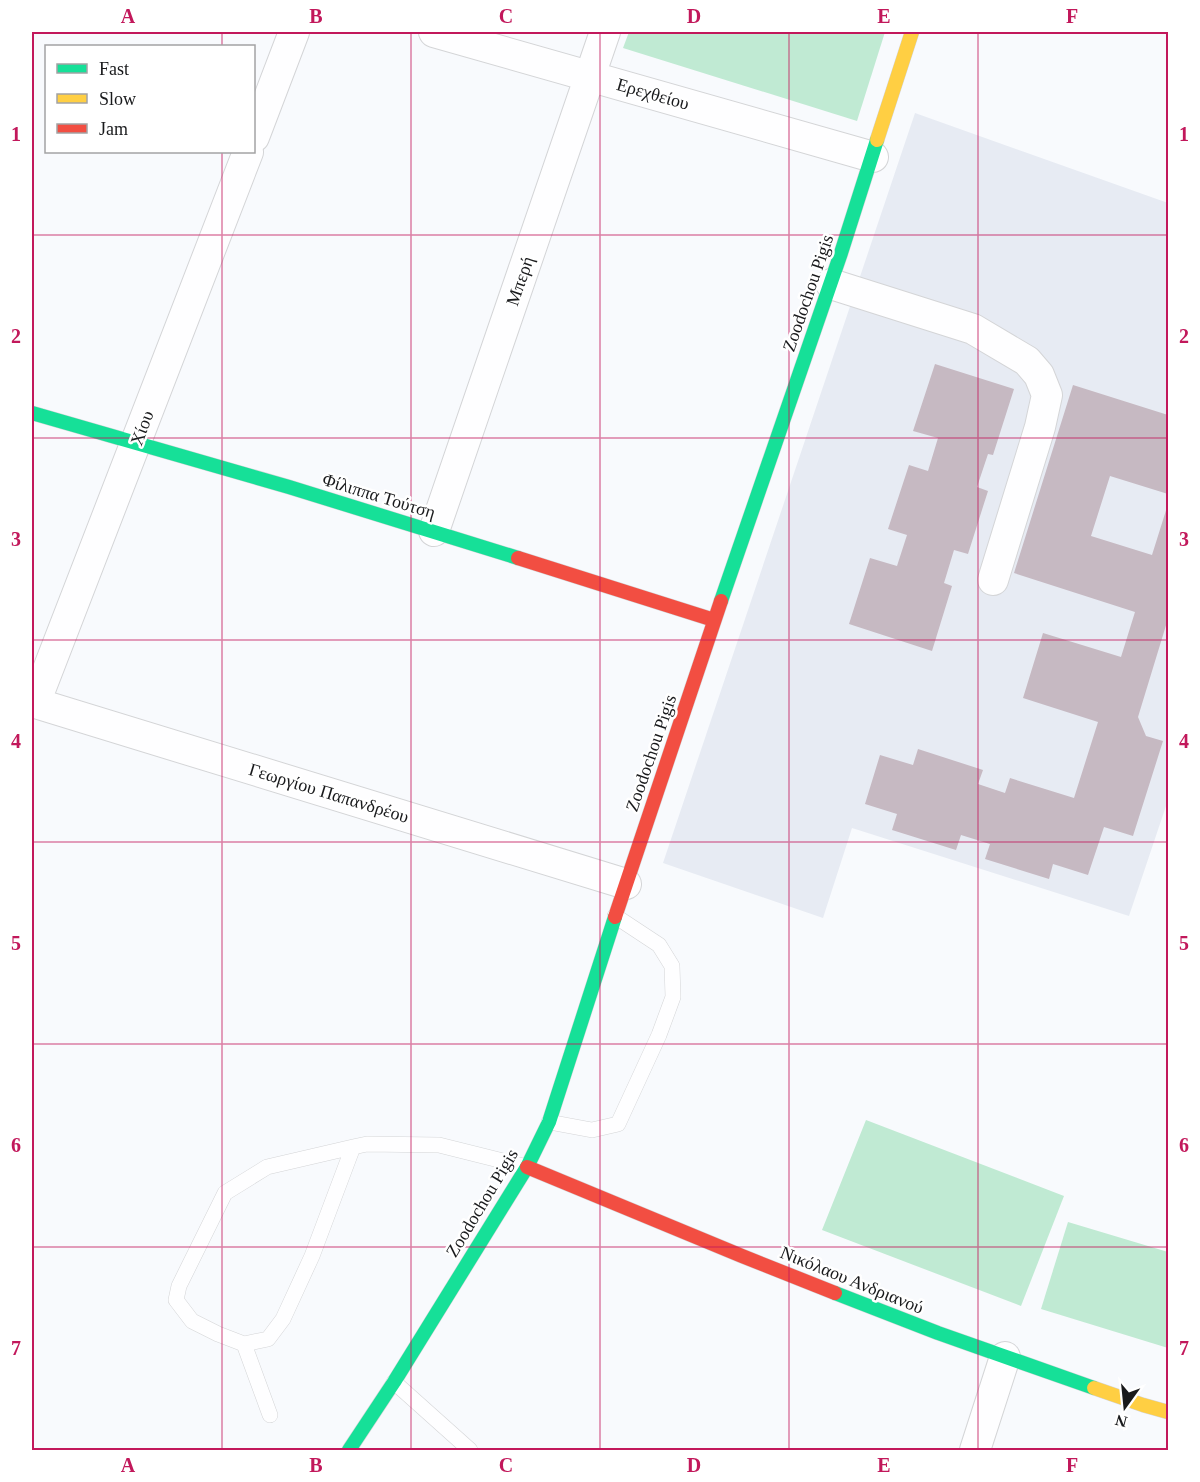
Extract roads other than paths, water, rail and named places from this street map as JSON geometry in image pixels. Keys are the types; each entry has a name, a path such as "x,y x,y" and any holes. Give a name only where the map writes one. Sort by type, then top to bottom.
{"street":[{"path":"255,134 294,32"},
{"name":"Ερεχθείου","path":"434,32 873,157"},
{"name":"Μπερή","path":"434,531 605,32"},
{"name":"Zoodochou Pigis","path":"349,1450 394,1382 527,1167 549,1122 714,620 831,284 912,32"},
{"name":"Χίου","path":"33,703 137,442 248,153"},
{"path":"831,284 974,329 1027,362 1039,375 1047,395 1040,428 993,580"},
{"name":"Φίλιππα Τούτση","path":"32,413 434,531 714,620"},
{"name":"Γεωργίου Παπανδρέου","path":"33,703 626,884"},
{"name":"Νικόλαου Ανδριανού","path":"527,1167 742,1256 938,1333 1168,1412"},
{"path":"975,1450 1005,1357"}],"lane":[{"path":"549,1122 592,1131 618,1124 659,1035 673,997 672,966 659,945 615,916"},
{"path":"353,1147 312,1256 283,1319 268,1339 244,1344 192,1321 176,1300 179,1286 225,1193 267,1167 353,1147 366,1144 439,1145 527,1167"},
{"path":"244,1344 270,1415"},
{"path":"394,1382 470,1450"}]}
